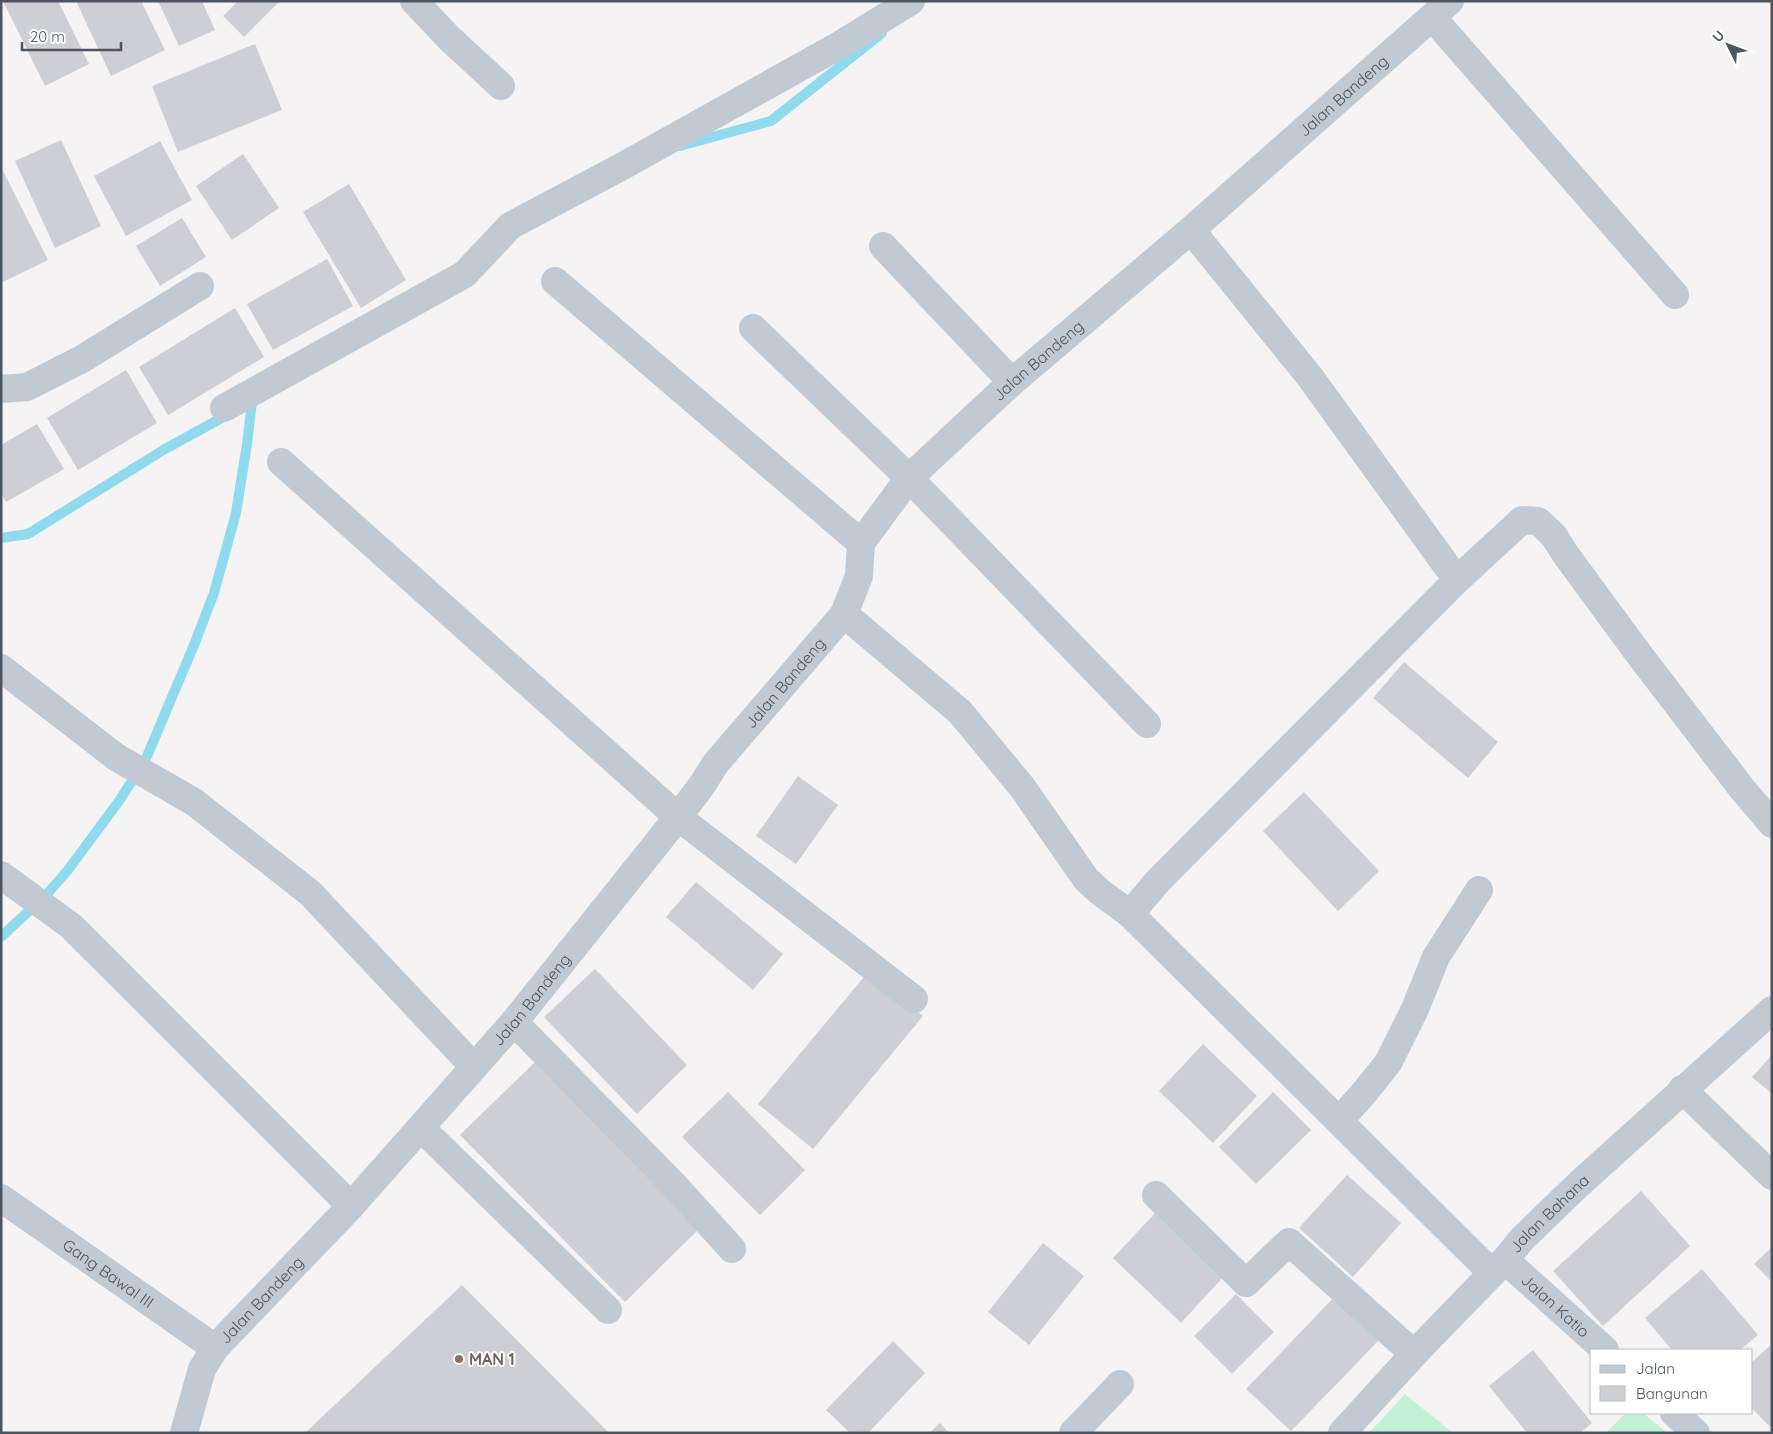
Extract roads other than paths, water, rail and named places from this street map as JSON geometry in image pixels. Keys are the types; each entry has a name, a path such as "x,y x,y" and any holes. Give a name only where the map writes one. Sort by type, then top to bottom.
{"street":[{"path":"414,1 449,38 501,86"},
{"path":"224,408 464,274 510,226 838,46 911,1"},
{"path":"1441,9 1675,295"},
{"name":"Jalan Bandeng","path":"184,1433 202,1369 215,1348 351,1206 514,1022 678,817 716,763 844,614 859,576 861,543 909,478 1012,382 1191,230 1441,9"},
{"path":"1191,230 1310,377 1456,580"},
{"path":"883,246 1012,382"},
{"path":"555,281 861,543"},
{"path":"1,389 27,387 82,359 200,286"},
{"path":"753,328 909,478 1147,724"},
{"path":"281,462 678,817 914,999"},
{"path":"1130,914 1158,881 1456,580 1522,520 1538,521 1554,536 1644,660 1743,790 1772,824"},
{"name":"Jalan Katio","path":"844,614 960,712 1022,787 1086,879 1130,914 1339,1121 1499,1266 1604,1349"},
{"path":"1,668 116,757 194,802 310,893 474,1067"},
{"path":"1,875 71,926 351,1206"},
{"path":"1339,1121 1388,1063 1415,1009 1436,957 1480,890"},
{"name":"Jalan Bahana","path":"1342,1433 1414,1354 1557,1204 1682,1089 1772,1010"},
{"path":"514,1022 673,1184 732,1249"},
{"path":"1682,1089 1772,1176"},
{"path":"421,1128 608,1310"},
{"path":"1156,1195 1246,1283 1289,1242 1414,1354"},
{"name":"Gang Bawal III","path":"1,1198 215,1348"},
{"path":"1074,1433 1120,1384"},
{"path":"1675,1414 1696,1433"}],"waterway":[{"path":"680,146 771,121 882,33"},
{"path":"1,937 47,894 68,870 119,801 145,761 214,593 236,513 252,402"},
{"path":"1,538 28,534 165,449 229,414"}],"place":[{"name":"MAN 1","path":"459,1359"}]}
